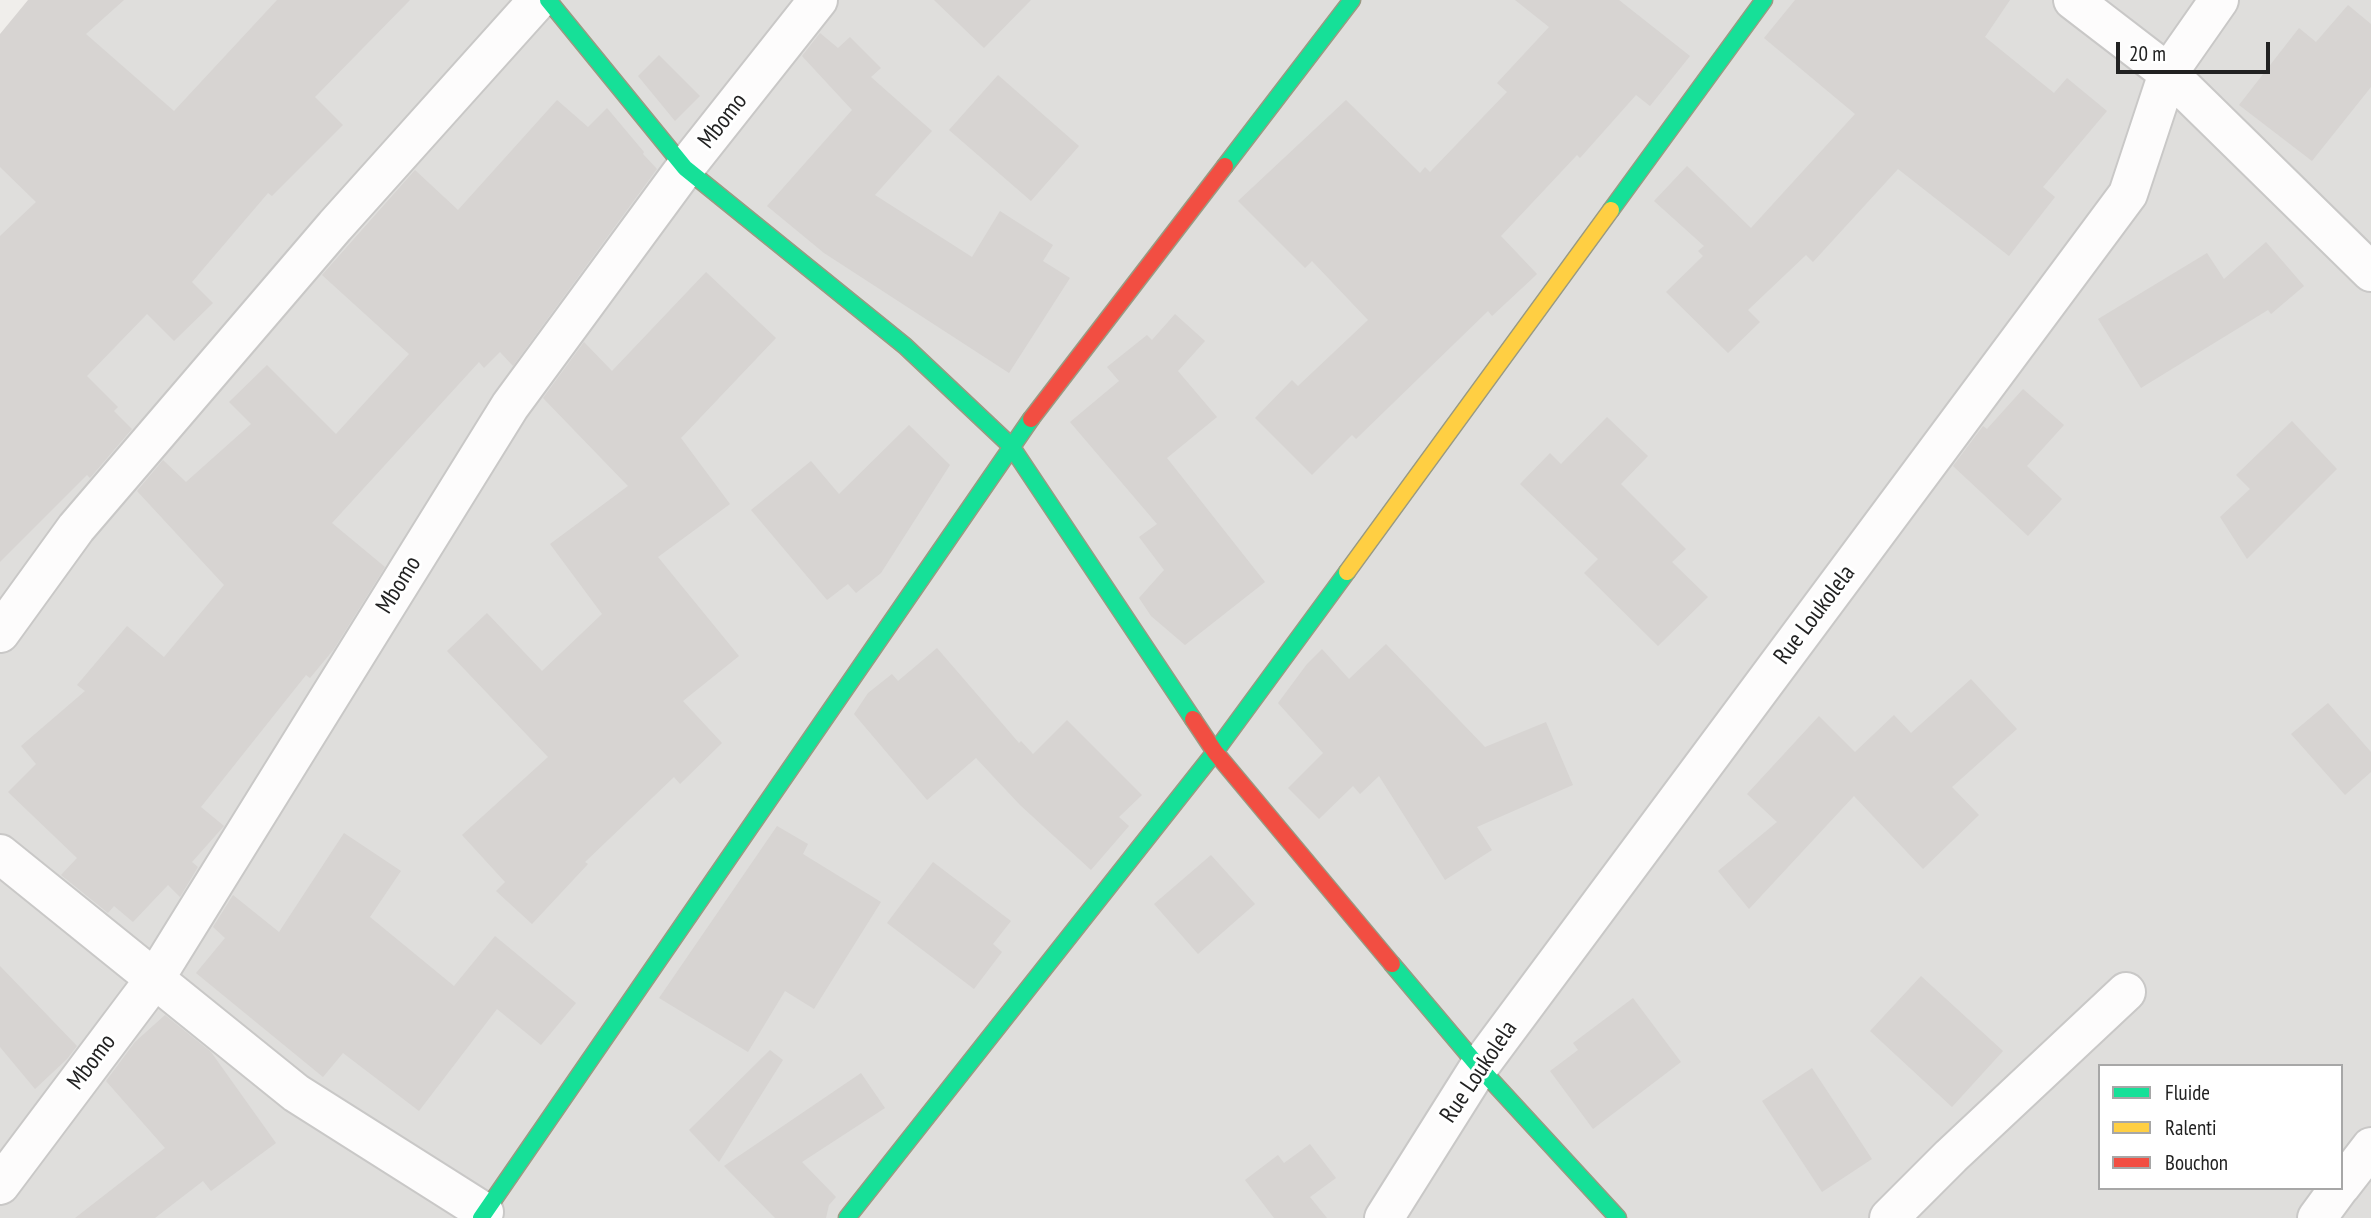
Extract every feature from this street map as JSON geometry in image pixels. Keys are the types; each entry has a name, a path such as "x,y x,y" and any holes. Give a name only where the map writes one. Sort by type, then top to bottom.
{"street":[{"path":"0,633 94,508 335,226 538,0"},
{"path":"548,0 685,168 905,346 1011,446 1215,752 1479,1067 1618,1218"},
{"name":"Mbomo","path":"0,1185 154,980 510,406 685,168 818,0"},
{"path":"0,855 296,1093 482,1215 1011,446 1352,0"},
{"path":"847,1218 1215,752 1764,0"},
{"path":"2073,0 2168,73 2371,272"},
{"name":"Rue Loukolela","path":"1384,1218 1479,1067 2128,194 2168,73 2219,0"},
{"path":"1889,1218 2126,992"},
{"path":"2343,1183 2371,1147"},
{"path":"2317,1218 2338,1190"}],"shaded area":[{"path":"49,0 2371,0 2371,1218 0,1218 0,67"}],"building":[{"path":"28,0 124,0 86,34 174,111 277,0 410,0 315,97 343,125 272,196 268,193 192,282 213,303 174,341 147,314 87,376 118,407 114,411 132,429 90,478 87,475 0,562 0,236 36,202 0,167 0,34"},
{"path":"934,0 1031,0 984,48"},
{"path":"1515,0 1619,0 1690,56 1650,106 1636,95 1580,158 1577,155 1501,236 1537,274 1492,316 1488,311 1356,439 1352,435 1312,475 1255,418 1292,380 1298,386 1368,320 1312,261 1305,268 1238,201 1346,100 1420,173 1425,167 1430,172 1507,92 1497,83 1549,27"},
{"path":"1795,0 2010,0 1985,37 2054,93 2067,78 2107,111 2043,187 2055,197 2009,256 1898,169 1813,262 1806,255 1748,310 1760,322 1728,353 1666,292 1703,256 1698,251 1704,246 1654,201 1687,166 1751,228 1855,114 1764,38"},
{"path":"2348,5 2371,24 2371,87 2312,161 2239,105 2299,28 2316,42"},
{"path":"820,33 838,48 850,37 881,68 871,77 932,131 875,195 972,257 1000,211 1053,245 1043,261 1070,278 1009,373 824,253 767,206 852,110 802,56"},
{"path":"659,55 700,96 675,121 638,76"},
{"path":"998,75 1079,146 1031,201 949,130"},
{"path":"557,100 588,127 607,108 657,169 513,366 500,352 484,368 479,362 332,523 385,567 334,649 310,678 306,675 201,807 224,826 192,862 198,867 180,897 168,885 133,922 114,906 108,913 61,875 77,858 8,792 36,764 21,746 85,691 77,685 127,626 164,657 224,585 137,491 163,460 186,482 251,424 229,402 267,365 336,434 409,354 322,275 415,170 458,210"},
{"path":"2266,242 2304,286 2271,314 2268,310 2141,388 2098,319 2207,253 2224,279"},
{"path":"706,272 776,338 681,438 730,504 658,557 739,656 683,701 722,743 680,784 674,777 585,862 588,864 532,924 496,891 505,882 462,835 548,757 447,651 487,613 542,671 602,614 550,544 628,486 543,398 584,342 612,371"},
{"path":"1175,314 1205,341 1178,371 1217,417 1167,458 1265,582 1185,645 1151,616 1139,598 1164,570 1139,537 1157,524 1070,422 1119,381 1107,367 1147,335 1152,340"},
{"path":"2023,389 2064,425 2027,466 2062,499 2028,536 1953,466 1983,426 1987,429"},
{"path":"1607,417 1648,456 1621,484 1686,549 1672,562 1708,597 1658,646 1584,573 1598,559 1520,484 1550,453 1561,464"},
{"path":"2292,421 2337,469 2247,559 2220,517 2250,489 2236,475"},
{"path":"909,425 950,465 881,573 856,593 848,584 827,600 751,510 811,461 839,494"},
{"path":"1386,644 1485,747 1546,722 1573,785 1477,827 1492,850 1445,880 1379,776 1360,794 1353,786 1319,819 1288,788 1323,753 1278,703 1307,664 1322,649 1349,679"},
{"path":"937,648 1019,743 1021,741 1033,754 1067,720 1142,795 1119,817 1129,826 1091,870 1020,805 976,758 927,800 854,714 868,693 892,674 898,681"},
{"path":"1971,679 2017,729 1952,787 1979,815 1923,869 1854,796 1749,909 1718,871 1777,822 1747,794 1819,716 1855,752 1894,715 1911,733"},
{"path":"2328,703 2371,752 2371,772 2345,795 2291,734"},
{"path":"777,826 808,844 803,854 881,902 814,1009 785,991 748,1052 659,998"},
{"path":"344,833 401,871 370,917 454,986 495,936 576,1003 541,1045 497,1009 419,1111 343,1053 323,1077 196,973 225,938 213,927 233,895 279,932"},
{"path":"1211,855 1255,904 1198,954 1154,904"},
{"path":"933,862 1011,921 993,944 1002,952 974,989 887,923"},
{"path":"0,966 77,1046 35,1089 0,1047"},
{"path":"1921,976 2003,1051 1952,1107 1870,1031"},
{"path":"1633,998 1681,1062 1593,1129 1550,1071 1578,1050 1573,1043"},
{"path":"165,1015 211,1052 276,1143 211,1191 203,1181 155,1218 75,1218 165,1148 106,1081 135,1042"},
{"path":"770,1050 783,1060 719,1162 689,1130"},
{"path":"1812,1068 1872,1159 1822,1192 1762,1101"},
{"path":"861,1073 885,1108 802,1162 836,1197 829,1205 826,1218 775,1218 724,1166"},
{"path":"1310,1144 1336,1178 1310,1197 1327,1218 1274,1218 1245,1180 1278,1155 1284,1163"}],"traffic: fast":[{"path":"548,0 685,168 905,346 1011,446 1193,719"},
{"path":"1225,166 1352,0"},
{"path":"1611,210 1764,0"},
{"path":"481,1218 1031,419"},
{"path":"847,1218 1215,752 1347,572"},
{"path":"1392,964 1479,1067 1618,1218"}],"traffic: slow":[{"path":"1347,572 1611,210"}],"traffic: jam":[{"path":"1031,419 1225,166"},
{"path":"1193,719 1215,752 1392,964"}]}
